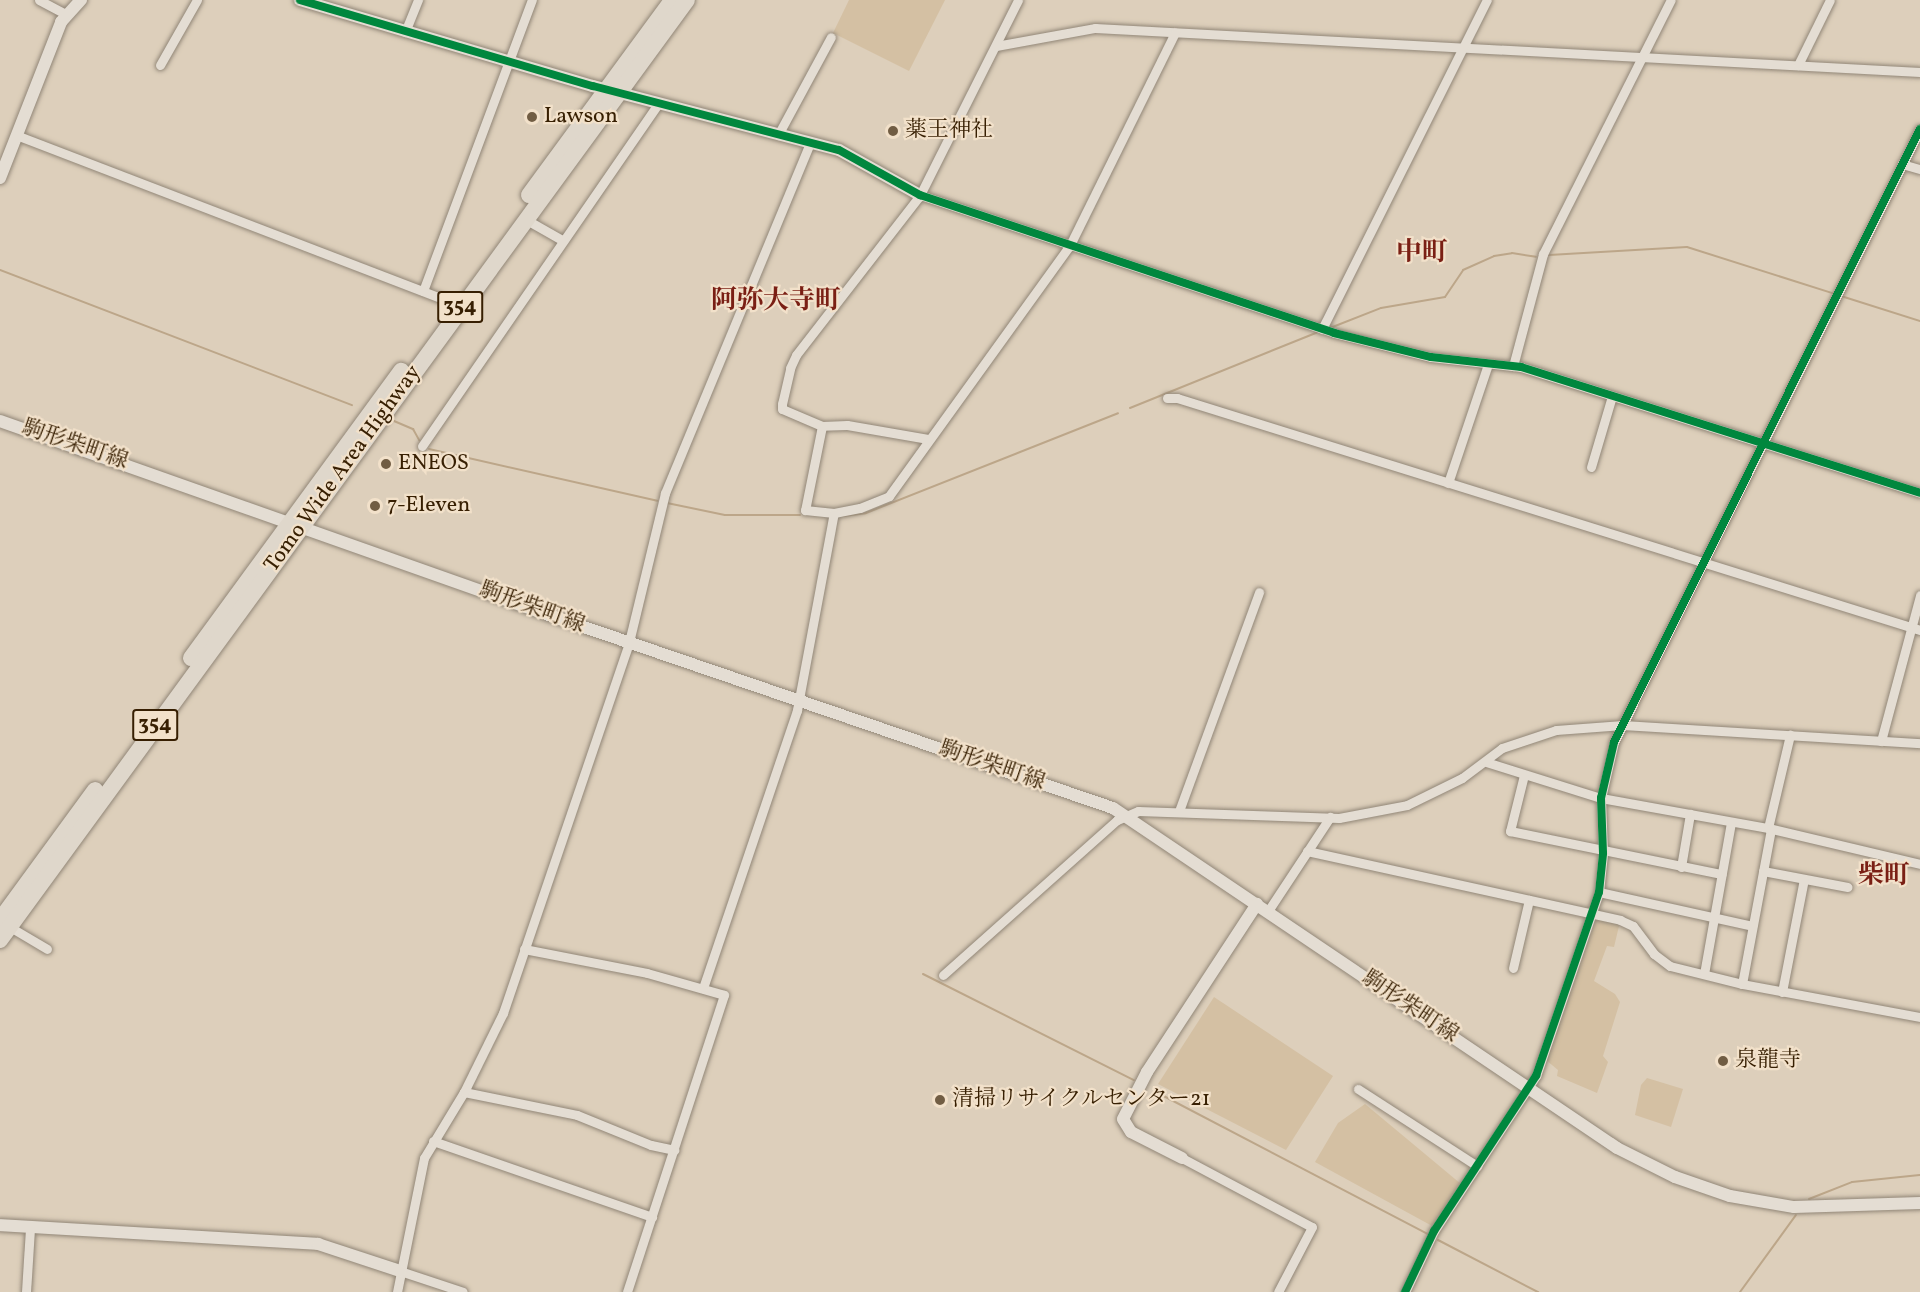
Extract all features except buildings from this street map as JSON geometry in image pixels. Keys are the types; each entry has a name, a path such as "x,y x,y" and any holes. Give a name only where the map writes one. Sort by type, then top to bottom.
{"highway":[{"name":"Tomo Wide Area Highway","path":"2,925 296,523 525,218 613,91 672,0"},
{"name":"Tomo Wide Area Highway","path":"296,523 452,302 613,91 687,0"}],"main road":[{"path":"0,178 15,135 65,14 81,0"},
{"path":"300,0 658,104 810,142 857,158 920,195"},
{"name":"駒形柴町線","path":"0,421 1127,814 1630,1156 1703,1188 1756,1202 1800,1207 1920,1203"},
{"path":"1182,1158 1124,1125 1124,1116 1147,1072 1262,907"},
{"path":"0,1225 318,1244 400,1271"}],"street":[{"path":"39,0 65,14"},
{"path":"160,65 197,0"},
{"path":"405,32 418,0"},
{"path":"423,291 532,0"},
{"path":"928,439 847,425 822,426 782,410 790,368 920,195 1018,0"},
{"path":"1322,329 1487,0"},
{"path":"1513,366 1543,254 1671,0"},
{"path":"1798,65 1830,0"},
{"path":"996,46 1095,28 1920,72"},
{"path":"822,426 805,510 834,513 860,508 889,496 1070,245 1175,33"},
{"path":"778,135 831,37"},
{"path":"422,446 658,104"},
{"path":"1405,1292 1434,1231 1529,1087 1599,892 1603,853 1601,798 1614,742 1920,129"},
{"path":"15,135 452,302"},
{"path":"397,1292 424,1158 464,1092 500,1020 629,642 665,493 810,142"},
{"path":"1902,164 1920,169"},
{"path":"920,195 1322,329 1396,351 1513,366 1920,493"},
{"path":"525,218 562,240"},
{"path":"1448,483 1488,364"},
{"path":"1591,467 1612,396"},
{"path":"1167,398 1177,398 1920,630"},
{"path":"703,988 799,700 834,513"},
{"path":"1179,811 1259,592"},
{"path":"1881,741 1920,595"},
{"path":"943,975 1127,814 1179,811 1330,817 1415,803 1486,762 1502,748 1546,732 1623,725 1920,743"},
{"path":"1742,984 1769,829 1790,735"},
{"path":"1486,762 1601,798 1769,829 1920,864"},
{"path":"1524,775 1510,831 1603,853 1722,874"},
{"path":"1681,867 1690,814"},
{"path":"1262,907 1307,851 1330,817"},
{"path":"1704,974 1731,822"},
{"path":"1307,851 1630,924 1665,964 1742,984 1920,1017"},
{"path":"1763,871 1848,887"},
{"path":"1782,992 1804,879"},
{"path":"1599,892 1752,926"},
{"path":"1513,968 1528,900"},
{"path":"2,925 47,949"},
{"path":"524,949 719,991 725,1000 627,1292"},
{"path":"1358,1089 1477,1166"},
{"path":"464,1092 577,1115 651,1145 674,1150"},
{"path":"433,1141 652,1216"},
{"path":"1182,1158 1312,1227 1278,1292"},
{"path":"26,1292 30,1228"},
{"path":"400,1271 463,1292"}],"shaded area":[{"path":"849,0 945,0 909,71 833,33"},
{"path":"1596,919 1620,922 1614,947 1607,946 1594,981 1615,994 1620,1002 1603,1056 1608,1062 1597,1093 1557,1076 1558,1070 1546,1060"},
{"path":"1214,997 1333,1076 1286,1150 1158,1084"},
{"path":"1647,1078 1683,1089 1671,1127 1635,1115 1641,1085"},
{"path":"1365,1104 1461,1184 1434,1227 1315,1162 1338,1123"}],"waterway":[{"path":"1549,255 1687,247 1835,294"},
{"path":"1330,328 1381,308 1445,297 1463,270 1494,256 1512,253 1536,257"},
{"path":"0,270 352,405"},
{"path":"1841,296 1920,321"},
{"path":"1130,408 1316,333"},
{"path":"843,516 866,513 1118,413"},
{"path":"394,421 413,429 419,440"},
{"path":"429,449 657,501"},
{"path":"667,503 725,515 800,515"},
{"path":"923,974 1134,1080"},
{"path":"1156,1092 1429,1235"},
{"path":"1809,1199 1852,1182 1920,1175"},
{"path":"1740,1292 1796,1215"},
{"path":"1438,1240 1538,1292"}],"cycle path":[{"path":"300,0 593,86 839,150 920,195 1334,333 1431,357 1521,367 1920,493"},
{"path":"1405,1292 1434,1231 1536,1076 1599,892 1603,853 1601,798 1614,742 1920,129"}],"place":[{"name":"Lawson","path":"532,117"},
{"name":"薬王神社","path":"893,131"},
{"name":"ENEOS","path":"386,464"},
{"name":"7-Eleven","path":"375,506"},
{"name":"泉龍寺","path":"1723,1061"},
{"name":"清掃リサイクルセンター21","path":"940,1100"}],"district":[{"name":"中町","path":"1422,254"},
{"name":"阿弥大寺町","path":"776,302"},
{"name":"柴町","path":"1884,877"}]}
